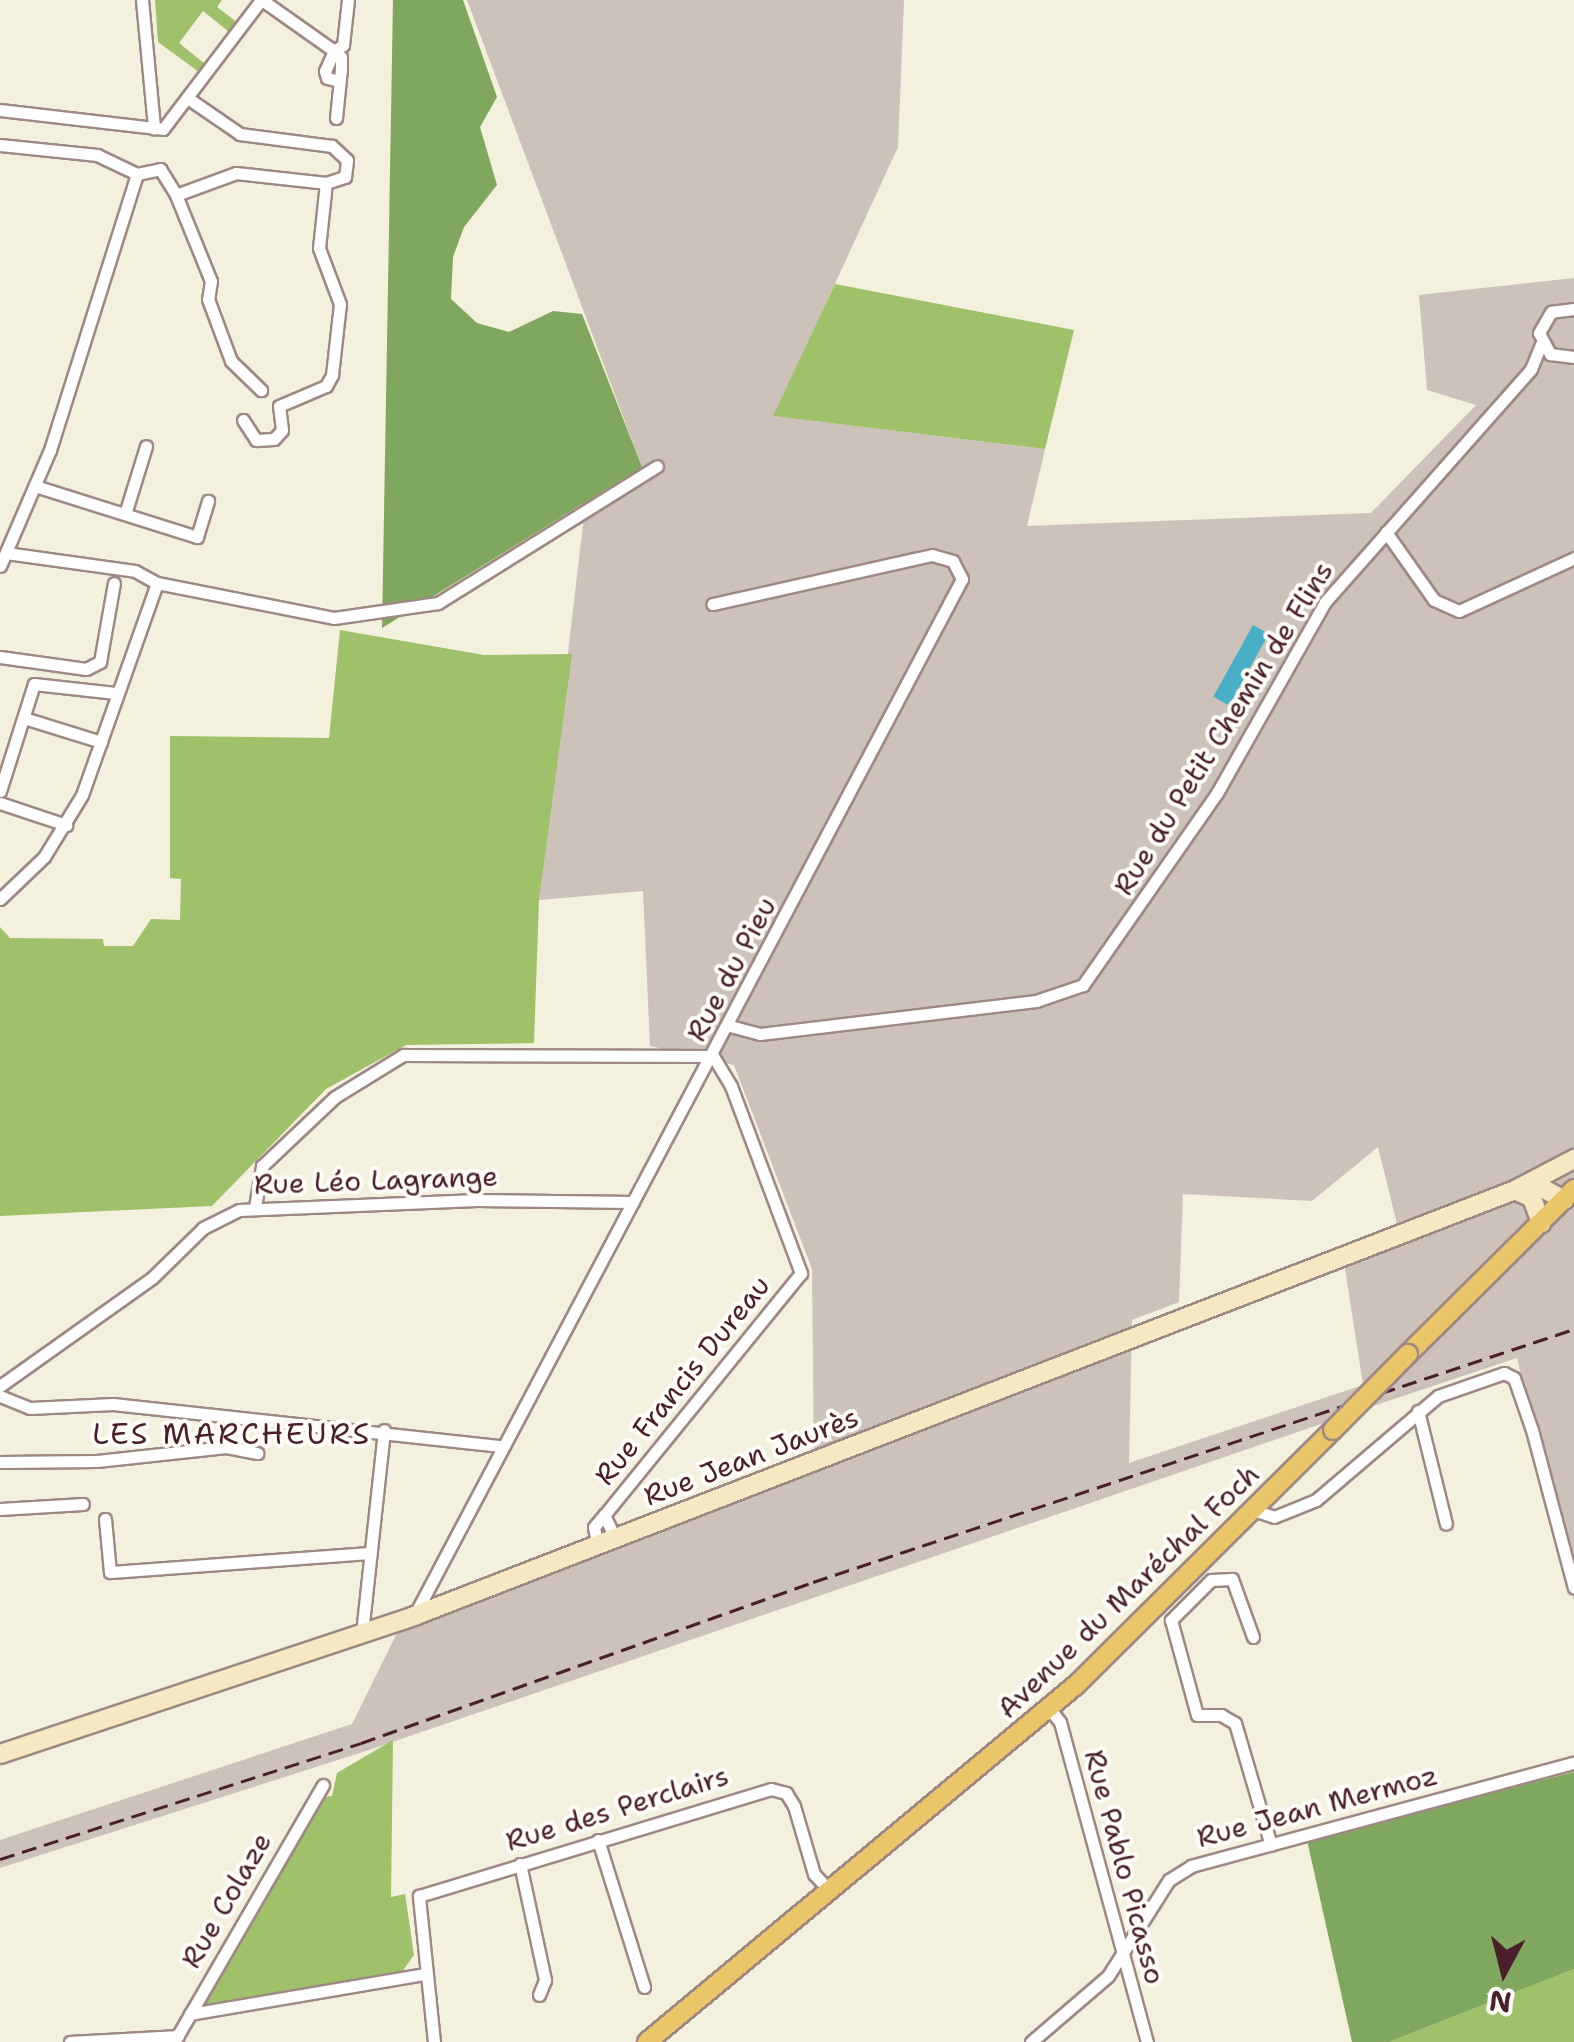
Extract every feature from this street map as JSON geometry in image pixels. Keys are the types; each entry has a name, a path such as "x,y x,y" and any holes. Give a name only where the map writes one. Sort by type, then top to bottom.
{"main road":[{"name":"Rue Jean Jaurès","path":"0,1754 414,1616 1515,1190 1574,1159"},
{"path":"1548,1172 1571,1193"},
{"path":"1515,1190 1571,1193"},
{"path":"1515,1190 1532,1198 1541,1223"},
{"name":"Avenue du Maréchal Foch","path":"648,2042 1050,1708 1571,1193"}],"street":[{"path":"142,0 154,128"},
{"path":"0,110 163,129 262,0 341,57 336,118"},
{"path":"334,51 342,45 348,0"},
{"path":"176,195 236,173 326,184 337,182 348,168 332,146 240,134 189,99"},
{"path":"0,145 97,155 137,174 160,169 176,195 212,281 208,298 231,360 261,390"},
{"path":"0,566 35,486 137,174"},
{"path":"243,420 256,440 274,439 282,430 278,406 326,386 332,376 340,304 319,248 326,184"},
{"name":"Rue du Petit Chemin de Flins","path":"730,1026 752,1034 779,1032 1036,1000 1083,985 1217,793 1317,615 1531,369 1542,344 1545,317 1574,309"},
{"path":"1542,344 1568,359"},
{"name":"Rue du Petit Chemin de Flins","path":"1531,369 1568,359"},
{"path":"125,514 146,446"},
{"path":"6,552 135,571 157,583 334,618 438,602 657,466"},
{"path":"35,486 197,537 208,501"},
{"path":"1386,532 1434,600 1459,611 1574,558"},
{"name":"Rue du Pieu","path":"414,1616 500,1446 730,1026 961,570 953,560 932,555 712,604"},
{"path":"0,657 86,669 100,662 114,582"},
{"path":"0,900 66,825 101,742 157,583"},
{"path":"0,790 38,681 116,692"},
{"path":"24,718 101,742"},
{"path":"0,803 66,825"},
{"path":"255,1208 262,1166 335,1096 404,1055 713,1056"},
{"name":"Rue Francis Dureau","path":"607,1542 594,1526 801,1272 731,1086 713,1056"},
{"name":"Rue Léo Lagrange","path":"4,1383 152,1278 203,1228 255,1208 633,1202"},
{"path":"1253,1510 1274,1517 1316,1500 1418,1411 1467,1383 1504,1373 1514,1378 1574,1588"},
{"path":"3,1398 30,1408 113,1404 384,1430 500,1446"},
{"path":"1418,1411 1446,1524"},
{"path":"362,1633 384,1430"},
{"path":"0,1462 97,1461 226,1447 256,1453"},
{"path":"0,1509 84,1504"},
{"name":"Rue Francis Dureau","path":"604,1515 607,1542"},
{"path":"105,1519 110,1572 370,1553"},
{"path":"1254,1637 1232,1579 1210,1580 1172,1620 1197,1715 1222,1714 1235,1724 1271,1844"},
{"name":"Rue Pablo Picasso","path":"1050,1708 1060,1722 1147,2042"},
{"name":"Rue Jean Mermoz","path":"1031,2042 1090,1996 1170,1880 1191,1866 1574,1763"},
{"name":"Rue Colaze","path":"176,2039 323,1785"},
{"name":"Rue des Perclairs","path":"423,1974 419,1896 771,1789 786,1793 794,1806 814,1874 828,1890"},
{"path":"598,1840 644,1987"},
{"path":"520,1864 545,1980 539,1994"},
{"path":"190,2014 423,1974 434,2042"},
{"path":"70,2042 176,2039"}],"shaded area":[{"path":"467,0 904,0 898,147 774,416 1045,449 1027,526 1371,513 1476,405 1427,390 1419,295 1574,278 1574,1601 1517,1358 1367,1408 1402,1372 1363,1385 1327,1422 366,1751 0,1868 0,1840 352,1724 400,1627 814,1467 812,1269 734,1065 650,1046 643,891 539,900 586,499 642,467","holes":["1378,1147 1401,1240 1344,1262 1363,1385 1129,1463 1132,1320 1179,1302 1183,1194 1312,1201"]}],"green space":[{"path":"155,0 222,0 217,7 237,22 229,32 203,11 179,43 205,64 199,72 158,42"},
{"path":"393,0 463,0 497,97 480,127 497,185 464,227 453,257 451,299 477,323 509,332 553,311 582,314 642,467 382,628"},
{"path":"835,284 1074,330 1045,449 773,416"},
{"path":"340,630 484,655 572,654 539,900 534,1043 406,1045 326,1089 212,1206 0,1216 0,927 10,938 103,939 104,946 133,946 151,919 180,920 181,879 170,878 170,736 329,738"},
{"path":"393,1740 391,1897 405,1894 414,1955 402,1972 204,2006 323,1797 332,1796 337,1773"},
{"path":"1574,1772 1574,1969 1389,2042 1352,2042 1307,1840"},
{"path":"1574,1969 1574,2042 1389,2042"}],"water":[{"path":"1253,625 1269,634 1229,705 1213,697"}],"railway":[{"path":"0,1859 361,1743 813,1582 1574,1329"}],"district":[{"name":"LES MARCHEURS","path":"232,1434"}]}
